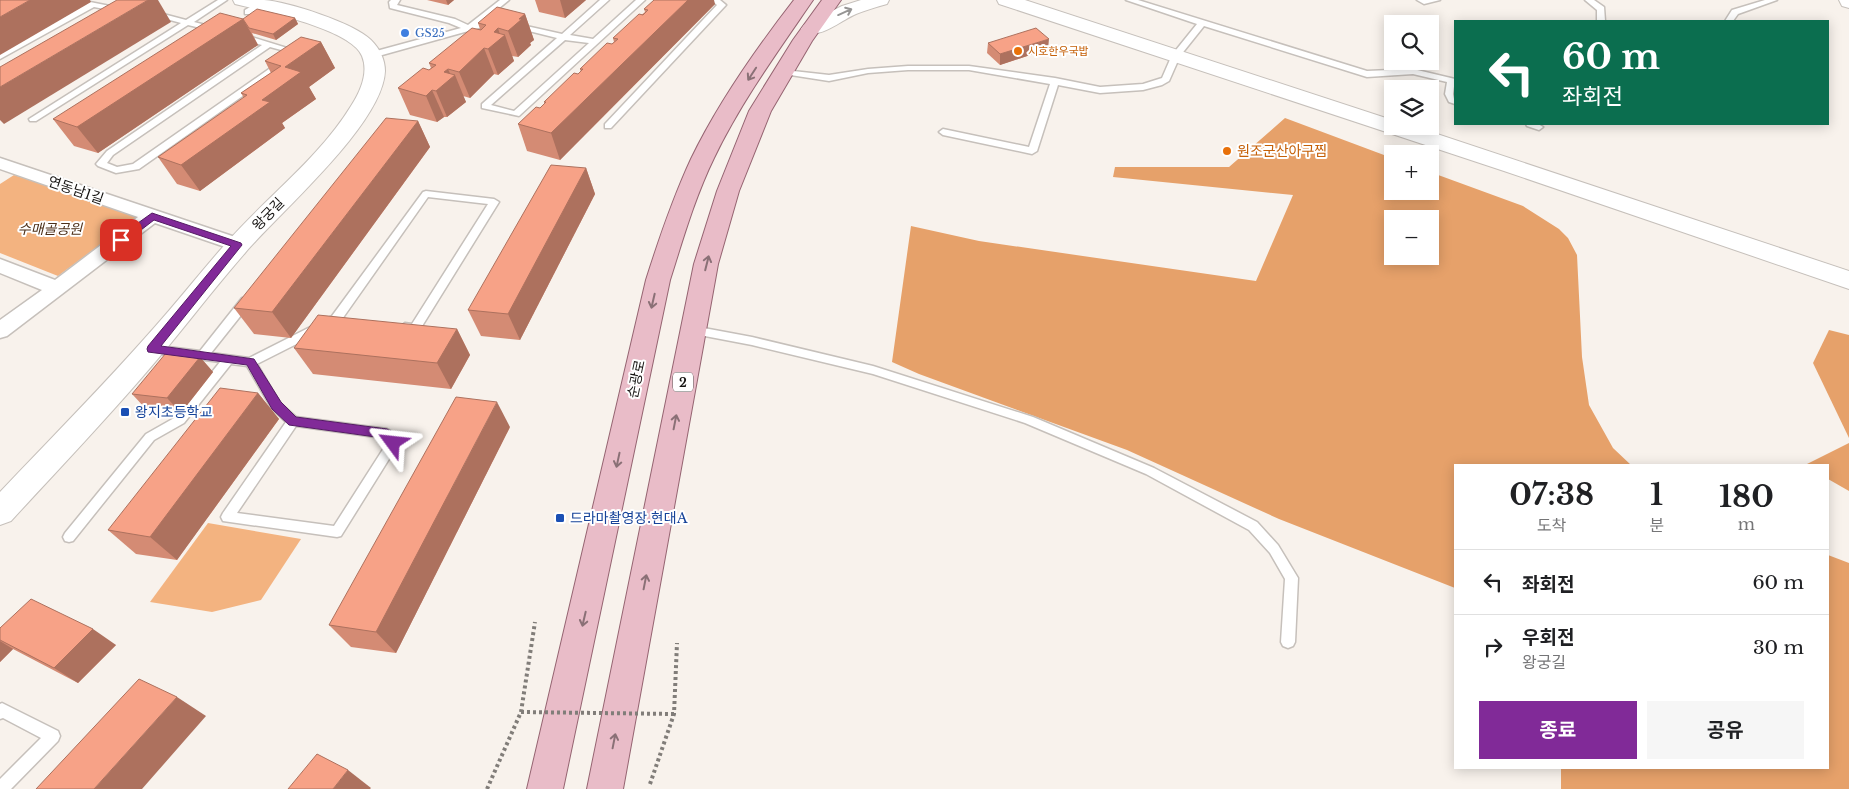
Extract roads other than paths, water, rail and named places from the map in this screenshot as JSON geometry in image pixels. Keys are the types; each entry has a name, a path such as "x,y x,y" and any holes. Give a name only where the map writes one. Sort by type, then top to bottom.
{"main road":[{"path":"779,33 788,0"},
{"name":"순광로","path":"545,789 658,280 679,214 702,158 779,33 804,0"},
{"name":"2","path":"605,789 706,264 728,191 760,111 811,29 832,0"}],"street":[{"path":"811,29 849,10 880,0"},
{"path":"1006,0 1849,280"},
{"path":"250,5 306,17 339,29 360,41 372,54"},
{"name":"왕궁길","path":"0,512 152,349 237,245 330,150 364,103 373,81 372,54"},
{"name":"연동남1길","path":"0,163 237,245"},
{"path":"0,331 152,216"},
{"path":"0,266 58,288"}],"lane":[{"path":"33,119 223,0"},
{"path":"396,0 393,2 393,6 452,21 469,28"},
{"path":"469,28 506,0"},
{"path":"605,0 485,106 516,114 641,0"},
{"path":"608,126 722,5 715,0"},
{"path":"1130,0 1367,74 1413,71 1452,81 1449,94 1454,101"},
{"path":"1421,0 1424,2 1436,0"},
{"path":"1589,0 1600,9 1601,20"},
{"path":"1730,20 1735,12 1773,0"},
{"path":"0,56 93,4 126,12 117,19"},
{"path":"143,10 223,32"},
{"path":"372,54 498,20 564,37 595,42"},
{"path":"784,72 829,78 868,71 908,68 969,68 1106,91 1159,84 1166,79 1176,55 1202,23"},
{"path":"232,35 268,44 298,53 136,167 116,170 101,164 110,153 268,44"},
{"path":"943,132 1032,151 1055,81"},
{"path":"1533,125 1539,127"},
{"path":"152,349 250,362 341,320 426,194 494,202 415,328 395,326"},
{"path":"203,355 252,294"},
{"path":"693,330 752,341 873,370 1029,420 1150,471 1253,526 1274,549 1292,578 1288,642"},
{"path":"69,537 150,437 180,420 229,359"},
{"path":"250,362 276,406 293,421 387,434 393,443 338,532 227,517 293,421"},
{"path":"0,712 2,710 52,736 1,789"}],"place":[{"name":"GS25","path":"405,33"},
{"name":"시호한우국밥","path":"1018,51"},
{"name":"원조군산아구찜","path":"1227,151"},
{"name":"왕지초등학교","path":"125,412"},
{"name":"드라마촬영장.현대A","path":"560,518"}],"park label":[{"name":"수매골공원","path":"50,229"}]}
